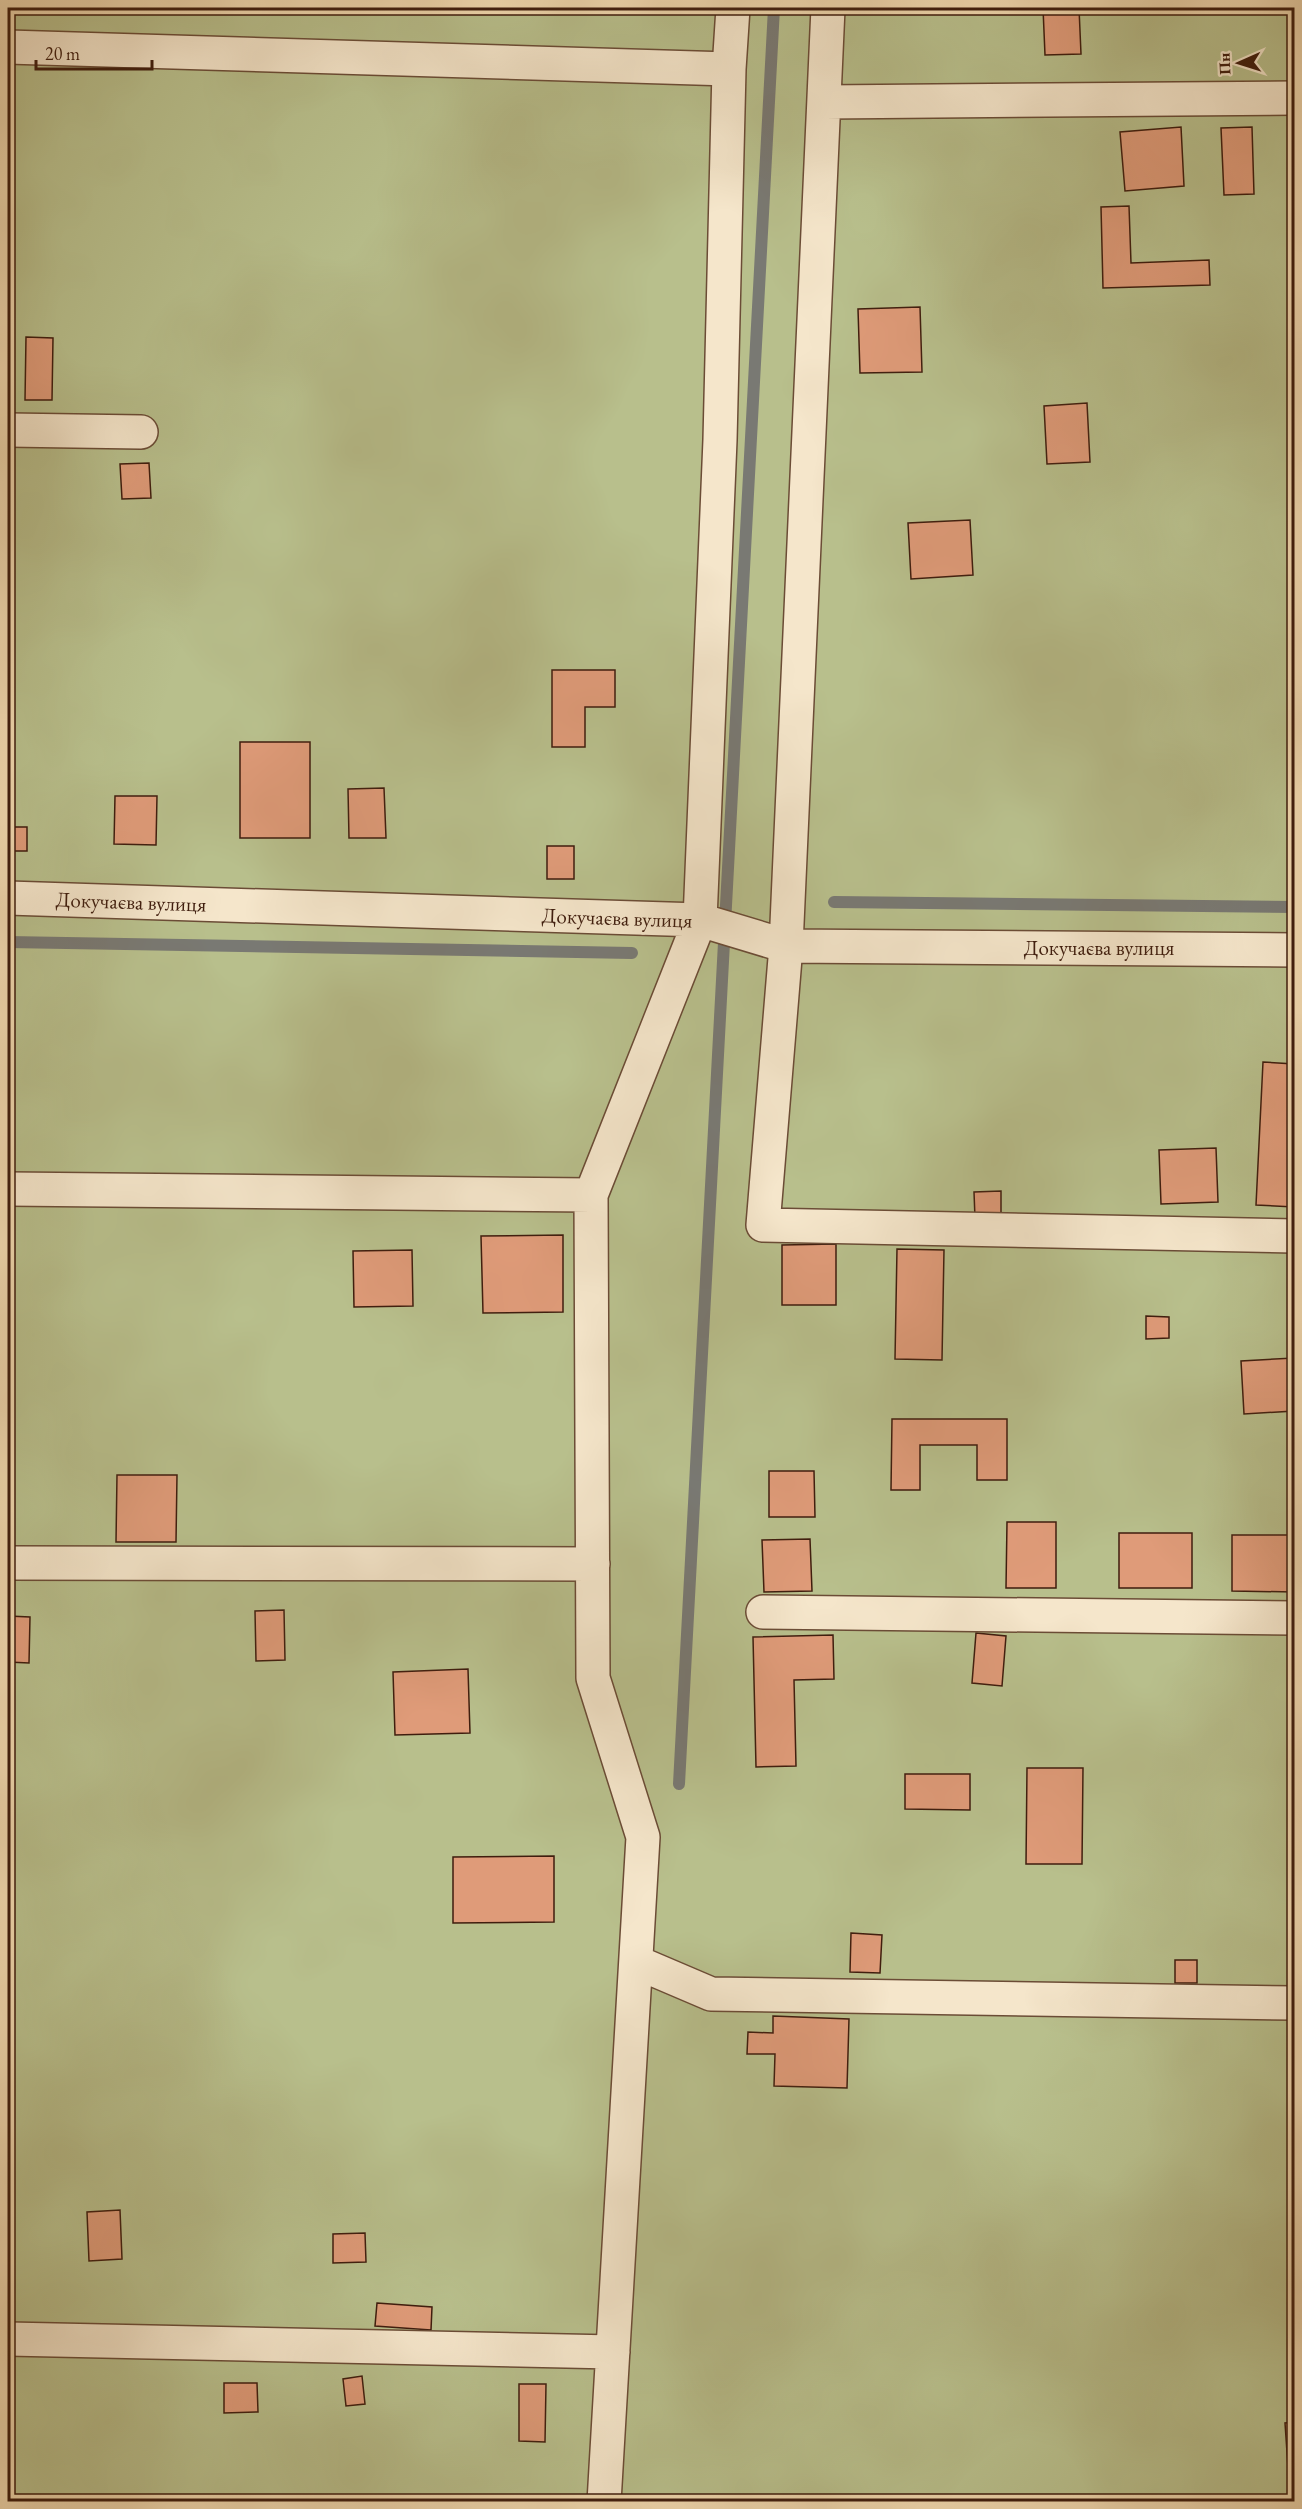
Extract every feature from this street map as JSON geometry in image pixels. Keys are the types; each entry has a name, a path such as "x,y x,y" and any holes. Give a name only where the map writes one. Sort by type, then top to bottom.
{"street":[{"path":"604,2502 643,1837 593,1678 591,1195 700,920 720,440 729,69 733,8"},
{"path":"828,8 786,946 763,1225 1294,1236"},
{"path":"8,47 729,69"},
{"path":"825,102 1294,98"},
{"path":"8,430 141,432"},
{"name":"Докучаєва вулиця","path":"8,898 700,920 786,946 1294,950"},
{"path":"8,1189 591,1195"},
{"path":"8,1563 593,1564"},
{"path":"763,1612 1294,1618"},
{"path":"636,1962 711,1994 1294,2003"},
{"path":"8,2339 613,2352"}],"green space":[{"path":"8,8 1294,8 1294,2501 8,2501"}],"building":[{"path":"34,8 104,8 104,12 34,10"},
{"path":"1043,8 1079,8 1081,54 1045,55"},
{"path":"1181,127 1184,186 1125,191 1120,132"},
{"path":"1252,127 1254,194 1224,195 1221,128"},
{"path":"1129,206 1131,263 1209,260 1210,285 1103,288 1101,207"},
{"path":"920,307 922,372 860,373 858,309"},
{"path":"26,337 53,338 52,400 25,400"},
{"path":"1087,403 1090,462 1047,464 1044,406"},
{"path":"149,463 151,498 122,499 120,464"},
{"path":"970,520 973,575 911,579 908,523"},
{"path":"552,670 615,670 615,707 585,707 585,747 552,747"},
{"path":"240,742 310,742 310,838 240,838"},
{"path":"384,788 386,838 349,838 348,789"},
{"path":"115,796 157,796 156,845 114,844"},
{"path":"8,827 27,827 27,851 8,851"},
{"path":"547,846 574,846 574,879 547,879"},
{"path":"1263,1062 1294,1064 1294,1207 1256,1205"},
{"path":"1216,1148 1218,1202 1161,1204 1159,1150"},
{"path":"1001,1191 1001,1218 975,1218 974,1192"},
{"path":"563,1235 563,1312 483,1313 481,1236"},
{"path":"836,1244 836,1305 782,1305 782,1245"},
{"path":"897,1249 944,1250 942,1360 895,1359"},
{"path":"412,1250 413,1306 354,1307 353,1251"},
{"path":"1146,1316 1169,1317 1169,1338 1146,1339"},
{"path":"1294,1358 1294,1411 1244,1414 1241,1361"},
{"path":"892,1419 1007,1419 1007,1480 977,1480 977,1445 920,1445 920,1490 891,1490"},
{"path":"769,1471 814,1471 815,1517 769,1517"},
{"path":"117,1475 177,1475 176,1542 116,1542"},
{"path":"1007,1522 1056,1522 1056,1588 1006,1588"},
{"path":"1119,1533 1192,1533 1192,1588 1119,1588"},
{"path":"1232,1535 1294,1535 1294,1592 1232,1591"},
{"path":"810,1539 812,1591 764,1592 762,1540"},
{"path":"284,1610 285,1660 256,1661 255,1611"},
{"path":"8,1616 30,1617 29,1663 8,1662"},
{"path":"976,1633 1006,1636 1002,1686 972,1683"},
{"path":"833,1635 834,1679 794,1680 796,1766 756,1767 753,1637"},
{"path":"468,1669 470,1733 395,1735 393,1672"},
{"path":"1027,1768 1083,1768 1082,1864 1026,1864"},
{"path":"905,1774 970,1774 970,1810 905,1809"},
{"path":"554,1856 554,1922 453,1923 453,1857"},
{"path":"851,1933 882,1935 880,1973 850,1972"},
{"path":"1175,1960 1197,1960 1197,1983 1175,1983"},
{"path":"773,2016 849,2019 847,2088 774,2086 775,2054 747,2054 748,2032 773,2033"},
{"path":"120,2210 122,2259 89,2261 87,2212"},
{"path":"365,2233 366,2262 333,2263 333,2234"},
{"path":"377,2303 432,2307 431,2330 375,2326"},
{"path":"362,2376 365,2404 346,2406 343,2379"},
{"path":"224,2383 257,2383 258,2412 224,2413"},
{"path":"519,2384 546,2384 545,2442 519,2441"},
{"path":"1294,2422 1294,2466 1288,2467 1285,2423"},
{"path":"516,2496 544,2496 544,2502 516,2502"}],"waterway":[{"path":"679,1784 774,8"},
{"path":"834,902 1294,907"},
{"path":"8,942 632,953"}]}
